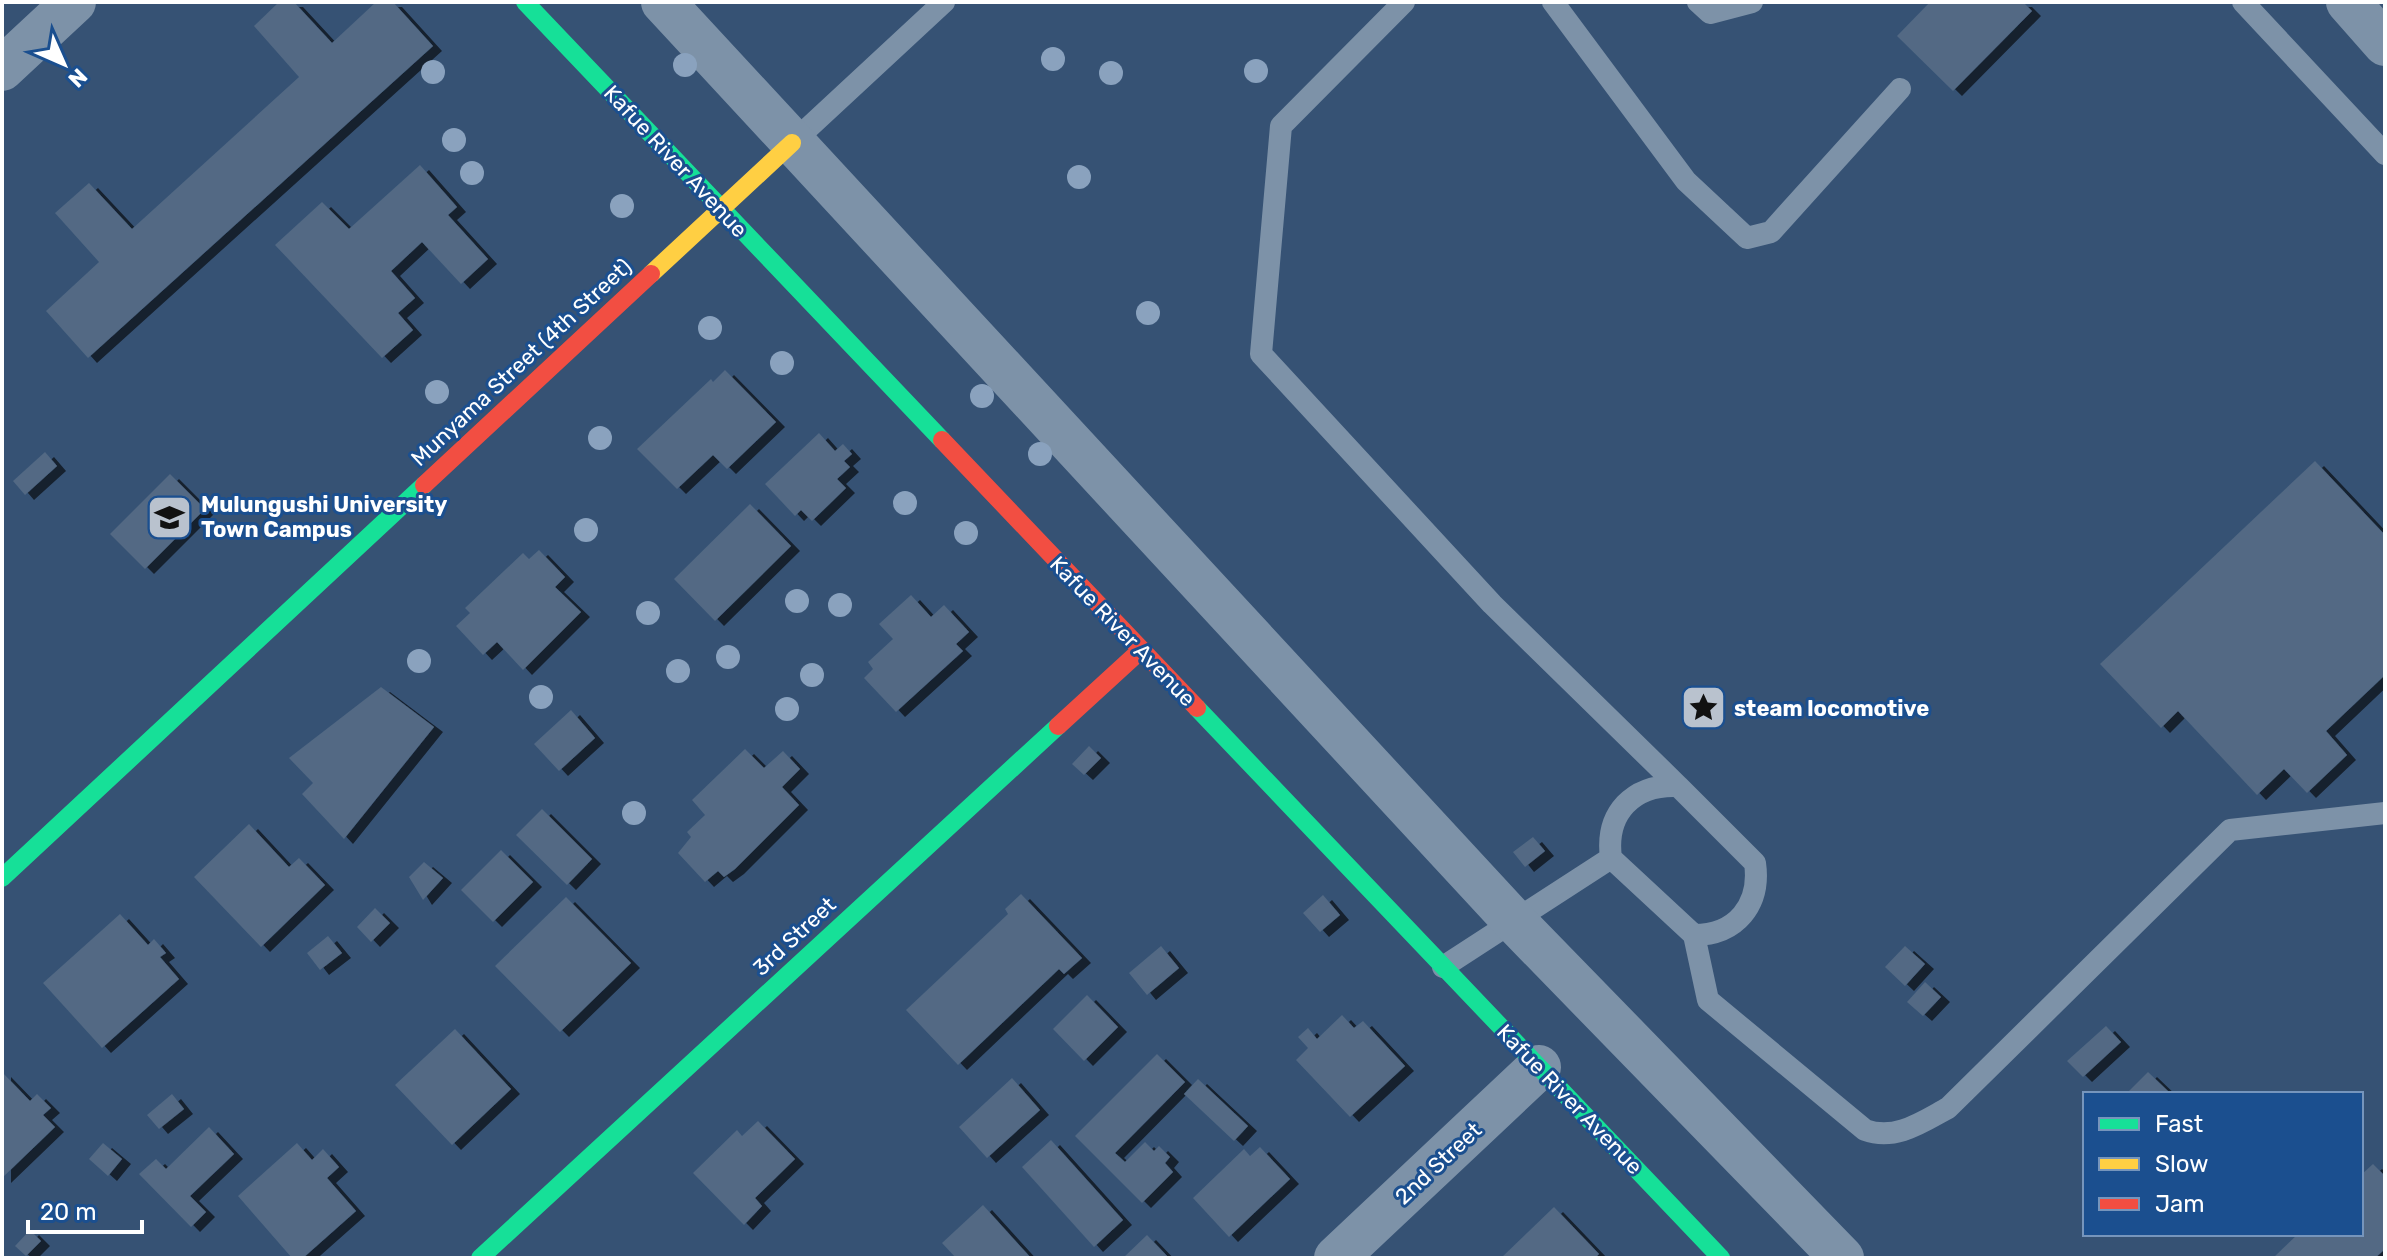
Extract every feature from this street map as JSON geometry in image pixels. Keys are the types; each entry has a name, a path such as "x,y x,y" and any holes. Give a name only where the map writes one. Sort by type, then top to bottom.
{"street":[{"path":"2,69 74,2"},
{"name":"Kafue River Avenue","path":"525,2 1721,1258"},
{"path":"663,2 1513,920 1842,1258"},
{"path":"2348,2 2385,44"},
{"name":"Munyama Street (4th Street)","path":"2,878 792,143"},
{"name":"3rd Street","path":"480,1258 1141,650"},
{"name":"2nd Street","path":"1336,1258 1539,1067"}],"lane":[{"path":"792,143 944,2"},
{"path":"1404,2 1281,126 1261,354 1492,604 1755,863 1757,879 1749,909 1738,921 1710,935 1694,935"},
{"path":"1553,2 1686,181 1747,238 1771,232 1900,89"},
{"path":"1698,2 1710,13 1752,2"},
{"path":"2243,2 2385,154"},
{"path":"1641,749 1630,798 1611,825 1611,858 1694,935 1708,1000 1865,1130 1880,1136 1906,1130 1948,1108 2230,830 2385,813"},
{"path":"1630,798 1645,789 1678,786"},
{"path":"1443,967 1611,858"}],"building":[{"path":"279,2 294,2 332,43 376,2 393,2 433,46 88,358 46,311 99,262 55,213 89,183 132,229 299,77 254,26"},
{"path":"1930,2 2023,2 2032,11 1953,91 1897,36"},
{"path":"420,165 457,207 448,215 488,259 461,284 422,242 391,271 415,298 398,313 413,330 382,358 275,245 322,202 349,229"},
{"path":"725,370 776,422 727,469 713,455 677,489 637,449 711,379 713,382"},
{"path":"819,433 835,451 843,444 852,454 844,461 850,467 837,479 846,488 812,521 801,510 795,516 765,484"},
{"path":"45,452 57,466 25,495 13,481"},
{"path":"2315,461 2385,535 2385,675 2326,731 2347,755 2307,793 2284,769 2257,795 2178,711 2161,728 2100,664"},
{"path":"170,474 205,509 145,569 110,534"},
{"path":"750,504 791,546 715,621 674,579"},
{"path":"539,550 565,577 555,587 581,612 523,670 497,642 483,655 456,626 470,613 465,608 523,553 529,559"},
{"path":"911,595 931,617 944,605 969,632 956,644 963,651 896,712 864,678 873,669 868,662 893,639 879,624"},
{"path":"381,687 434,727 344,839 302,794 313,783 289,758"},
{"path":"571,710 595,738 559,771 534,744"},
{"path":"1089,746 1101,758 1084,775 1072,764"},
{"path":"745,749 764,768 783,751 800,769 782,787 799,805 735,869 724,877 718,871 705,882 678,853 691,837 687,832 705,815 692,800"},
{"path":"542,809 592,859 567,885 516,835"},
{"path":"249,824 289,867 299,858 325,885 261,947 194,877"},
{"path":"1533,837 1545,851 1525,867 1513,852"},
{"path":"501,850 533,882 493,922 461,890"},
{"path":"424,862 443,878 423,900 409,877"},
{"path":"1021,894 1082,958 1064,974 1059,969 958,1065 906,1010 1008,914 1005,909"},
{"path":"1323,895 1340,915 1320,932 1303,913"},
{"path":"566,897 631,963 560,1032 495,966"},
{"path":"375,908 390,923 371,942 357,927"},
{"path":"120,914 148,945 154,939 166,953 160,957 179,979 102,1048 43,983"},
{"path":"328,936 342,953 320,970 307,953"},
{"path":"1161,946 1179,968 1147,995 1129,973"},
{"path":"1905,946 1925,964 1905,986 1885,967"},
{"path":"1925,982 1941,997 1923,1016 1907,1002"},
{"path":"1087,995 1118,1027 1084,1061 1053,1029"},
{"path":"1342,1015 1354,1028 1363,1021 1405,1066 1350,1117 1296,1060 1308,1048 1298,1037 1308,1028 1317,1039"},
{"path":"2106,1026 2121,1042 2083,1077 2067,1061"},
{"path":"455,1029 511,1089 452,1145 395,1085"},
{"path":"1157,1054 1185,1082 1115,1153 1125,1162 1145,1142 1154,1151 1159,1146 1170,1157 1165,1163 1173,1172 1142,1203 1075,1136"},
{"path":"2,1072 30,1101 37,1094 51,1108 43,1115 55,1127 2,1178"},
{"path":"2148,1072 2169,1092 2128,1092"},
{"path":"1012,1078 1040,1110 987,1158 959,1127"},
{"path":"1198,1079 1248,1126 1234,1141 1184,1094"},
{"path":"172,1094 184,1109 159,1129 147,1115"},
{"path":"758,1121 795,1159 755,1198 762,1206 744,1225 693,1173 737,1130 742,1136"},
{"path":"209,1127 234,1154 190,1196 206,1212 191,1227 139,1174 156,1159 166,1169"},
{"path":"1051,1140 1123,1220 1094,1247 1022,1167"},
{"path":"103,1143 122,1159 108,1176 89,1159"},
{"path":"297,1143 312,1160 323,1149 339,1167 327,1178 356,1211 303,1258 292,1258 238,1196"},
{"path":"1260,1147 1290,1179 1229,1237 1193,1198 1244,1149 1250,1156"},
{"path":"2373,1164 2385,1176 2385,1249 2375,1258 2273,1258 2296,1236 2363,1236 2363,1173"},
{"path":"983,1205 1031,1258 956,1258 942,1243"},
{"path":"1554,1207 1599,1254 1595,1258 1501,1258"},
{"path":"30,1230 41,1241 26,1256 15,1246"},
{"path":"1147,1235 1169,1258 1123,1258"}],"traffic: fast":[{"path":"525,2 942,440"},
{"path":"2,878 424,485"},
{"path":"1197,708 1721,1258"},
{"path":"480,1258 1058,726"}],"traffic: slow":[{"path":"651,274 792,143"}],"traffic: jam":[{"path":"424,485 651,274"},
{"path":"942,440 1197,708"},
{"path":"1058,726 1141,650"}],"place":[{"name":"Mulungushi University Town Campus","path":"170,517"},
{"name":"steam locomotive","path":"1703,708"}]}
